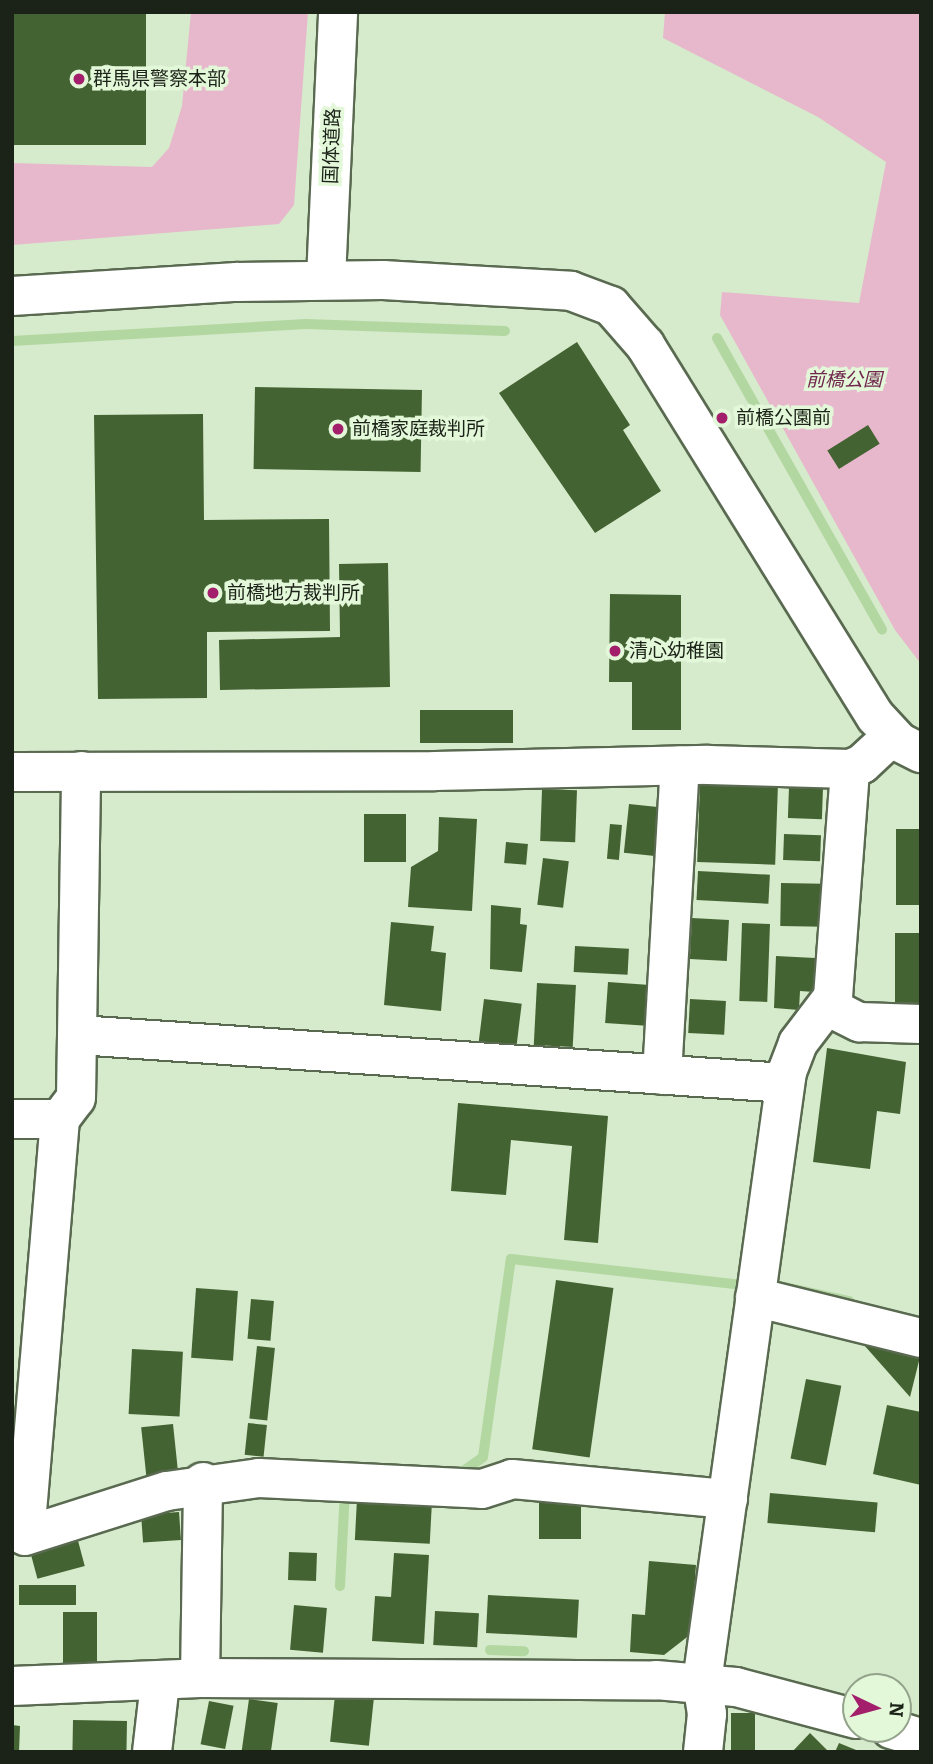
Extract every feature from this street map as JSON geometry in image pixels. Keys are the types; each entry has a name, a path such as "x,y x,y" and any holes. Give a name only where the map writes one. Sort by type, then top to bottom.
{"street":[{"name":"国体道路","path":"326,279 338,12"},
{"path":"12,296 326,279 571,291 611,306 645,345 906,744 850,769 680,766 12,772"},
{"path":"662,1075 680,766"},
{"path":"702,1752 707,1714 702,1682 785,1083 793,1052 829,1007 835,986 850,769"},
{"path":"81,771 76,1098 60,1119 25,1536 203,1482 259,1478 482,1489 512,1479 728,1499"},
{"path":"829,1007 859,1022 921,1024"},
{"path":"79,1035 785,1083"},
{"path":"12,1119 60,1119"},
{"path":"755,1297 921,1338"},
{"path":"200,1678 203,1482"},
{"path":"12,1686 160,1683 200,1678 702,1682 766,1693 842,1715"},
{"path":"152,1752 160,1683"}],"green space":[{"path":"191,12 308,12 294,205 279,224 12,245 12,163 152,167 169,148 182,106"},
{"name":"前橋公園","path":"665,12 921,12 921,664 895,630 720,315 722,292 859,303 886,162 818,117 663,38"}],"building":[{"name":"群馬県警察本部","path":"12,12 146,12 146,145 12,145"},
{"path":"577,342 630,425 623,430 661,491 595,533 499,393"},
{"name":"前橋家庭裁判所","path":"255,387 422,390 421,472 254,469"},
{"name":"前橋地方裁判所","path":"203,414 204,520 329,519 330,631 207,632 207,698 98,699 94,415"},
{"path":"868,425 880,444 839,469 827,450"},
{"path":"388,563 390,687 220,690 219,640 340,637 339,564"},
{"path":"610,594 681,595 681,730 632,730 632,682 609,682"},
{"path":"420,710 513,710 513,743 420,743"},
{"path":"700,782 778,785 775,865 697,862"},
{"path":"789,787 823,788 822,819 788,818"},
{"path":"542,789 577,790 575,842 540,841"},
{"path":"629,804 665,808 660,856 624,853"},
{"path":"364,814 406,814 406,862 364,862"},
{"path":"439,817 477,819 472,911 408,907 411,867 438,851"},
{"path":"610,824 622,825 619,860 607,859"},
{"path":"896,829 921,829 921,905 896,905"},
{"path":"784,834 821,835 820,861 783,860"},
{"path":"506,842 528,844 526,865 504,863"},
{"path":"543,858 569,861 563,908 537,905"},
{"path":"698,871 770,875 768,904 696,900"},
{"path":"781,883 823,884 822,927 780,926"},
{"path":"491,905 521,908 520,924 527,925 522,972 490,969"},
{"path":"692,918 729,920 727,961 690,959"},
{"path":"391,922 434,926 431,951 446,953 441,1011 384,1005"},
{"path":"742,923 770,924 767,1002 739,1001"},
{"path":"895,933 921,933 921,1005 895,1005"},
{"path":"575,946 629,949 628,975 574,972"},
{"path":"776,956 815,958 814,992 800,991 799,1010 774,1008"},
{"path":"608,982 657,985 654,1026 605,1023"},
{"path":"537,983 576,985 573,1047 534,1045"},
{"path":"484,999 522,1004 516,1046 479,1042"},
{"path":"690,999 726,1001 724,1035 688,1033"},
{"path":"827,1048 906,1062 900,1114 877,1111 870,1169 813,1162"},
{"path":"458,1103 608,1116 598,1243 564,1240 572,1146 511,1140 506,1195 451,1191"},
{"path":"556,1280 613,1288 590,1457 532,1449"},
{"path":"196,1288 238,1291 233,1361 191,1358"},
{"path":"251,1299 274,1301 270,1341 248,1339"},
{"path":"866,1335 921,1353 910,1397 864,1345"},
{"path":"257,1346 275,1348 267,1420 249,1419"},
{"path":"132,1349 183,1352 180,1417 129,1414"},
{"path":"806,1379 841,1386 826,1465 791,1459"},
{"path":"887,1405 921,1412 921,1485 873,1474"},
{"path":"248,1423 267,1425 264,1457 245,1455"},
{"path":"173,1424 178,1473 146,1476 141,1427"},
{"path":"770,1493 878,1502 875,1532 767,1523"},
{"path":"357,1499 432,1503 430,1544 355,1540"},
{"path":"539,1500 581,1500 581,1539 539,1539"},
{"path":"179,1512 181,1540 143,1543 141,1515"},
{"path":"77,1537 85,1566 37,1579 30,1550"},
{"path":"289,1552 317,1553 316,1581 288,1580"},
{"path":"394,1553 429,1555 424,1644 372,1641 375,1596 391,1597"},
{"path":"649,1561 696,1565 691,1634 664,1655 630,1652 632,1614 645,1615"},
{"path":"19,1585 76,1585 76,1605 19,1605"},
{"path":"488,1595 579,1600 577,1638 486,1633"},
{"path":"294,1605 327,1608 323,1653 290,1650"},
{"path":"435,1611 479,1613 477,1647 433,1645"},
{"path":"63,1612 97,1612 97,1663 63,1663"},
{"path":"335,1695 374,1699 369,1746 330,1742"},
{"path":"249,1699 278,1703 271,1752 242,1750"},
{"path":"209,1701 234,1706 225,1749 201,1744"},
{"path":"731,1713 755,1713 755,1752 731,1752"},
{"path":"73,1720 127,1721 126,1752 72,1752"},
{"path":"12,1725 20,1726 19,1752 12,1752"},
{"path":"810,1733 829,1752 792,1752"},
{"path":"839,1743 861,1752 835,1752"}],"waterway":[{"path":"12,341 306,324 505,331"},
{"path":"717,338 882,630"},
{"path":"459,1474 483,1457 511,1259 750,1286"},
{"path":"779,1286 849,1301"},
{"path":"340,1586 345,1489"},
{"path":"490,1650 524,1651"}],"place":[{"name":"群馬県警察本部","path":"79,79"},
{"name":"前橋公園前","path":"722,418"},
{"name":"前橋家庭裁判所","path":"338,429"},
{"name":"前橋地方裁判所","path":"213,593"},
{"name":"清心幼稚園","path":"615,651"}]}
